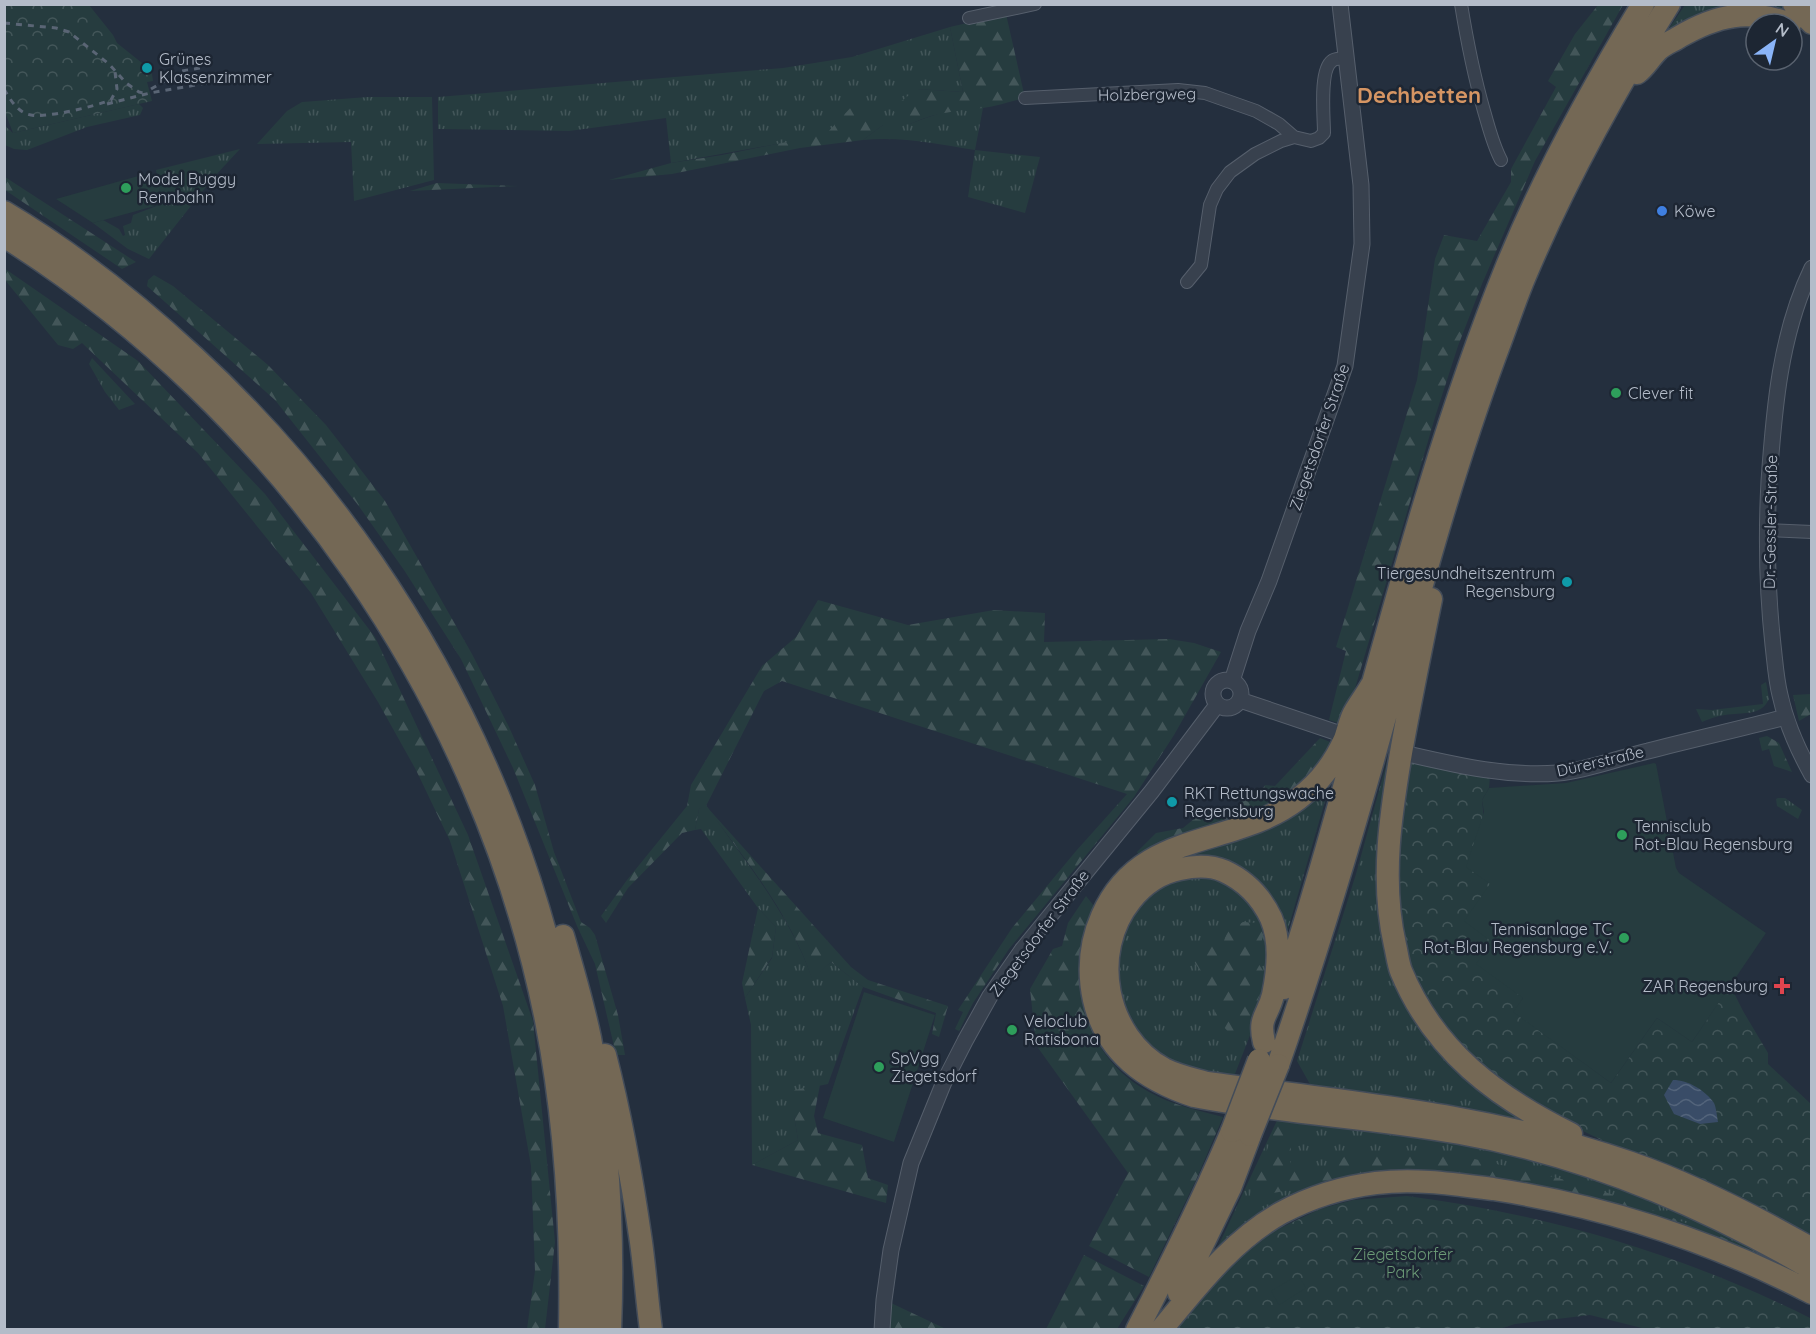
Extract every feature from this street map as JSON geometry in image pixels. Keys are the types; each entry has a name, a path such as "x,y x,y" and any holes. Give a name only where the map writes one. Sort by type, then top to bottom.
{"highway":[{"path":"1161,1329 1208,1235 1267,1056 1353,758 1371,686 1447,432 1507,265 1538,197 1604,69 1644,4"},
{"path":"1267,1056 1330,906 1453,478 1472,418 1524,278 1587,143 1622,80 1669,4"},
{"path":"1794,4 1812,23"},
{"path":"1622,80 1639,71 1660,49 1690,31 1717,19 1744,14"},
{"path":"4,206 109,284 162,327 225,385 305,473 354,536 415,629 448,686 488,769 537,900 565,1008 583,1121 590,1188 592,1238 590,1329"},
{"path":"4,212 28,226"},
{"path":"4,236 45,263 153,346 220,410 285,480 324,530 391,627 458,752 505,871 522,924 545,1016 560,1106 568,1176 571,1265 570,1329"},
{"path":"1453,478 1453,512 1440,558 1414,680 1393,801 1387,899 1392,934 1401,970 1424,1014 1452,1053 1491,1087 1541,1119 1630,1162 1722,1201 1812,1250"},
{"path":"1371,686 1353,715 1344,741 1325,773 1298,800 1264,820 1185,844 1158,855 1132,874 1116,891 1098,926 1091,955 1090,971 1096,1011 1120,1051 1131,1063 1154,1080 1194,1096 1461,1133 1578,1162 1655,1190 1710,1214 1759,1238 1812,1269"},
{"path":"488,769 524,825 544,876 557,915 589,1036 607,1159 610,1218 610,1329"},
{"path":"1267,1056 1260,1027 1273,995 1277,945 1272,921 1263,904 1249,886 1236,876 1205,866 1170,871 1153,879 1125,908 1116,925 1108,951 1106,974 1115,1014 1128,1036 1144,1054 1163,1068 1208,1083 1399,1107 1464,1118 1532,1133 1630,1162"},
{"path":"557,915 574,953 589,996 618,1106 642,1244 651,1329"},
{"path":"1137,1329 1241,1133"},
{"path":"1161,1329 1232,1248 1263,1224 1312,1199 1360,1185 1395,1182 1447,1183 1517,1193 1589,1208 1702,1243 1812,1293"},
{"path":"557,1329 561,1302 571,1265"}],"street":[{"path":"969,18 1035,4"},
{"name":"Ziegetsdorfer Straße","path":"1232,681 1248,631 1269,581 1345,366 1362,244 1360,185 1340,4"},
{"path":"1461,4 1479,92 1494,148 1501,160"},
{"path":"1187,282 1201,265 1210,205 1217,189 1230,172 1255,154 1294,137 1311,141 1324,133 1326,66 1333,60 1346,58"},
{"name":"Holzbergweg","path":"1025,98 1178,90 1205,93 1256,111 1279,124 1294,137"},
{"name":"Dr.-Gessler-Straße","path":"1812,268 1794,308 1779,378 1767,530 1769,618 1776,676 1786,717 1812,776"},
{"path":"1767,530 1812,532"},
{"path":"1221,681 1232,681 1240,689 1240,700 1232,708 1227,709 1217,705 1212,694 1221,681"},
{"path":"1240,700 1338,733"},
{"name":"Ziegetsdorfer Straße","path":"882,1329 891,1250 911,1163 944,1082 965,1041 990,996 1022,950 1152,791 1217,705"},
{"name":"Dürerstraße","path":"1412,755 1480,769 1515,773 1558,773 1583,769 1786,717"}],"green space":[{"path":"4,5 89,5 117,43 142,63 150,62 153,81 147,82 152,101 13,133 5,112"},
{"path":"1598,5 1623,5 1535,161 1482,284 1458,346 1436,414 1351,702 1342,724 1329,720 1346,651 1336,647 1417,380 1435,259 1444,235 1477,241 1511,182 1511,169 1556,87 1548,81 1575,34"},
{"path":"1685,5 1785,5 1791,12 1744,12 1744,22 1661,40"},
{"path":"1006,14 1025,98 988,107 938,114 910,124 891,109 917,89 963,92 950,27"},
{"path":"950,27 963,92 917,89 910,124 946,112 983,108 975,150 905,140 863,140 883,125 671,163 666,118 569,131 438,129 438,97 783,68 852,57"},
{"path":"368,97 432,97 434,180 354,201 351,142 257,144 287,111 302,102"},
{"path":"855,103 883,125 863,140 800,148 672,174 609,180 671,163 826,134"},
{"path":"139,104 143,108 140,115 87,127 27,150 14,149 5,145 4,125 13,133"},
{"path":"240,149 213,178 149,259 128,249 93,223 103,220 119,229 123,236 125,235 123,226 131,223 133,215 162,204 156,170"},
{"path":"975,150 1040,157 1025,213 968,197"},
{"name":"Model Buggy Rennbahn","path":"149,173 157,177 162,204 93,223 56,199"},
{"path":"5,177 136,262 122,269 5,190"},
{"path":"437,183 518,186 410,191"},
{"path":"4,268 138,361 265,494 375,637 468,835 533,1021 555,1242 545,1329 527,1329 535,1271 531,1166 503,1006 450,841 416,770 378,702 311,593 198,453 82,343 73,349 58,345 5,280"},
{"path":"154,275 173,286 268,365 326,425 385,501 472,654 535,785 554,852 581,922 595,935 618,1015 625,1055 616,1055 595,964 577,926 513,768 461,659 404,570 358,505 275,400 147,286 148,280"},
{"path":"92,358 135,404 119,410 105,392 89,364"},
{"path":"818,600 908,625 994,610 1045,613 1044,642 1169,639 1194,643 1221,652 1174,735 1134,797 1009,949 973,1003 959,1031 955,1029 963,1012 958,1010 1012,928 1127,794 782,681 764,691 706,806 699,809 695,830 682,833 628,888 606,923 601,916 687,806 691,785 762,666 796,637"},
{"path":"1766,682 1769,699 1761,709 1750,713 1719,716 1702,722 1696,709 1712,710 1763,704 1761,685"},
{"path":"1811,694 1811,714 1799,721 1793,695"},
{"path":"1767,736 1779,743 1792,772 1774,766 1769,749 1762,751 1759,738"},
{"path":"1320,738 1333,743 1324,758 1300,785 1267,808 1138,854 1137,852 1156,833 1183,828 1200,814 1235,809 1247,794 1258,796 1265,785 1275,786"},
{"path":"1388,758 1392,759 1537,1125 1311,1086 1297,1061 1356,874"},
{"path":"1410,760 1490,776 1489,788 1482,800 1490,884 1492,942 1523,998 1514,1012 1611,1083 1657,1018 1692,1042 1730,985 1768,1053 1768,1064 1811,1104 1811,1241 1556,1118 1457,1049 1408,968 1399,928 1395,867"},
{"name":"Tennisanlage TC Rot-Blau Regensburg e.V.","path":"1654,763 1676,868 1679,873 1766,933 1692,1042 1657,1018 1611,1083 1513,1012 1523,998 1476,964 1492,942 1464,921 1490,884 1466,867 1484,812 1482,800 1489,788 1566,783"},
{"path":"1332,777 1286,936 1250,876 1146,869"},
{"path":"1785,798 1802,810 1798,819 1777,806 1776,799"},
{"path":"706,805 779,910 792,932 812,978 831,962 863,987 828,1084 794,1091 794,1115 798,1140 752,1165 751,1025 745,998 772,958 776,927 758,908 701,829 695,830 699,809"},
{"path":"706,806 851,967 868,980 948,1006 939,1037 932,1034 936,1013 863,987 831,962 812,979 803,955 780,910"},
{"path":"1203,872 1244,890 1270,934 1266,994 1233,1079 1173,1064 1135,1033 1114,979 1120,934 1142,896 1181,875"},
{"path":"1086,896 1094,906 1085,932 1080,959 1080,985 1084,1011 1107,1057 1126,1076 1158,1097 1223,1117 1196,1180 1149,1277 1089,1246 1128,1173 1036,1045 1030,989 1053,949 1062,946 1068,923"},
{"path":"758,908 776,927 772,957 745,998 742,983"},
{"path":"1243,922 1257,923 1264,933 1256,960 1266,975 1251,1022 1232,1036 1214,1016 1216,998 1208,990 1193,961 1201,948 1224,941 1227,931"},
{"name":"SpVgg Ziegetsdorf","path":"864,992 935,1015 894,1142 823,1118"},
{"path":"820,1085 814,1116 818,1133 862,1145 868,1178 888,1185 886,1203 752,1165 798,1140 794,1115 794,1090"},
{"path":"1280,1114 1482,1144 1640,1190 1811,1275 1811,1285 1754,1258 1396,1174 1215,1253"},
{"path":"1277,1124 1292,1130 1290,1164 1299,1169 1314,1172 1321,1170 1349,1153 1392,1158 1448,1153 1558,1178 1611,1194 1722,1237 1728,1240 1728,1245 1585,1202 1332,1183 1249,1197"},
{"name":"Ziegetsdorfer Park","path":"1407,1196 1511,1214 1614,1240 1715,1275 1764,1296 1812,1319 1811,1330 1646,1329 1590,1315 1515,1324 1496,1330 1176,1330 1222,1270 1266,1235 1320,1209 1353,1200"},
{"path":"1084,1255 1144,1286 1117,1329 1046,1329"},
{"path":"1298,1275 1306,1288 1279,1305 1271,1291"},
{"path":"891,1303 946,1329 889,1330"}],"water":[{"path":"1673,1080 1690,1084 1706,1094 1714,1103 1718,1122 1700,1124 1674,1114 1664,1095"}],"railway":[{"path":"4,23 56,28 69,32 110,65 126,83 139,92 147,94"},
{"path":"151,89 182,71 200,68"},
{"path":"4,89 14,104 27,114 56,114 111,100 117,89 115,72"},
{"path":"107,104 150,93 207,83"}],"place":[{"name":"Grünes Klassenzimmer","path":"147,68"},
{"name":"Model Buggy Rennbahn","path":"126,188"},
{"name":"Köwe","path":"1662,211"},
{"name":"Clever fit","path":"1616,393"},
{"name":"Tiergesundheitszentrum Regensburg","path":"1567,582"},
{"name":"RKT Rettungswache Regensburg","path":"1172,802"},
{"name":"Tennisclub Rot-Blau Regensburg","path":"1622,835"},
{"name":"Tennisanlage TC Rot-Blau Regensburg e.V.","path":"1624,938"},
{"name":"ZAR Regensburg","path":"1782,986"},
{"name":"Veloclub Ratisbona","path":"1012,1030"},
{"name":"SpVgg Ziegetsdorf","path":"879,1067"}],"district":[{"name":"Dechbetten","path":"1419,95"}]}
